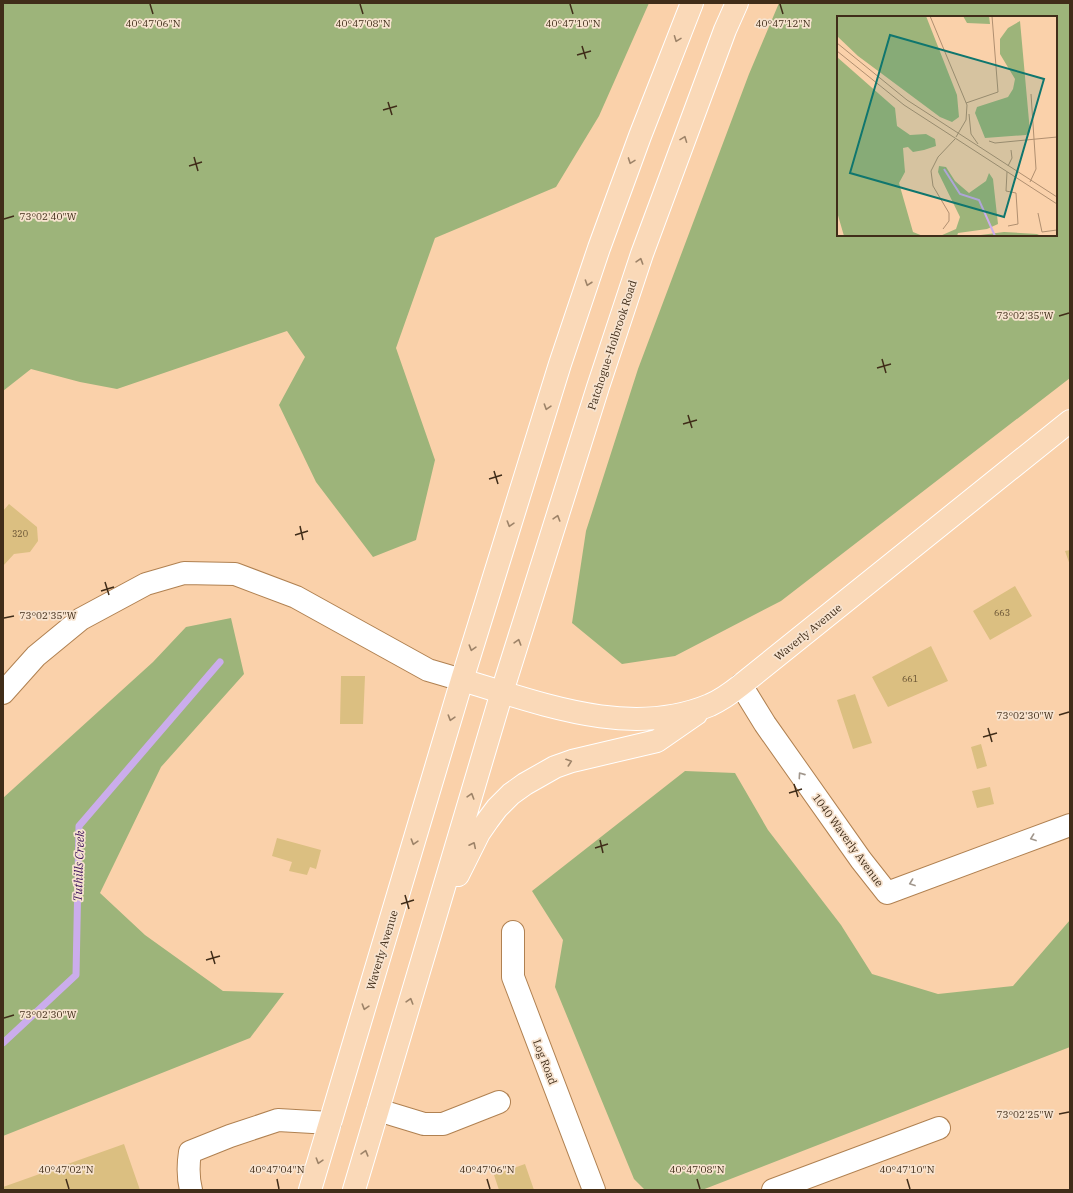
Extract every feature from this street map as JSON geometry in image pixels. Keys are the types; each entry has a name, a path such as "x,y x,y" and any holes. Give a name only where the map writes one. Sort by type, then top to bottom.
{"main road":[{"path":"462,680 528,466 599,248 640,136 692,3"},
{"name":"Patchogue-Holbrook Road","path":"502,692 598,387 642,254 725,30 737,3"},
{"name":"Waverly Avenue","path":"310,1190 462,680 583,714 621,719 659,717 694,710 710,705 741,686 1070,421"},
{"path":"354,1190 502,692"},
{"path":"431,930 479,833 497,808 511,794 525,784 555,767 584,757 657,741 710,705"}],"street":[{"path":"3,693 36,656 81,618 146,584 184,573 235,574 296,597 428,670 462,680"},
{"name":"1040 Waverly Avenue","path":"741,686 765,724 861,860 887,893 1070,824"},
{"name":"Log Road","path":"513,932 513,977 594,1190"},
{"path":"378,1110 424,1124 442,1124 499,1102"},
{"path":"191,1190 189,1181 190,1152 230,1136 278,1120 330,1123"},
{"path":"772,1190 939,1128"}],"green space":[{"path":"3,3 649,3 599,116 556,187 435,238 396,348 435,460 416,540 373,557 316,482 279,405 305,357 287,331 117,389 80,382 31,369 3,391"},
{"path":"779,3 1070,3 1070,378 781,601 675,656 622,664 572,623 586,531 638,369 749,74"},
{"path":"231,618 244,674 161,767 100,893 145,935 223,991 284,993 250,1038 3,1136 3,798 153,662 186,627"},
{"path":"685,771 735,773 768,830 841,925 872,974 938,994 1013,986 1070,920 1070,1047 702,1190 645,1190 634,1179 555,987 563,940 532,891"}],"building":[{"path":"9,504 37,527 38,541 30,552 14,554 3,566 3,511"},
{"path":"1070,550 1070,565 1065,551"},
{"path":"1015,586 1032,616 990,640 973,611"},
{"path":"931,646 948,681 888,707 872,677"},
{"path":"341,676 365,676 363,724 340,724"},
{"path":"855,694 872,743 853,749 837,700"},
{"path":"981,744 987,766 977,769 971,747"},
{"path":"990,787 994,804 977,808 972,791"},
{"path":"277,838 321,850 316,869 310,867 307,875 289,871 292,862 272,856"},
{"path":"124,1144 140,1190 3,1190 3,1187"},
{"path":"525,1164 534,1190 499,1190 494,1175"}],"waterway":[{"name":"Tuthills Creek","path":"3,1043 76,975 79,826 220,662"}]}
